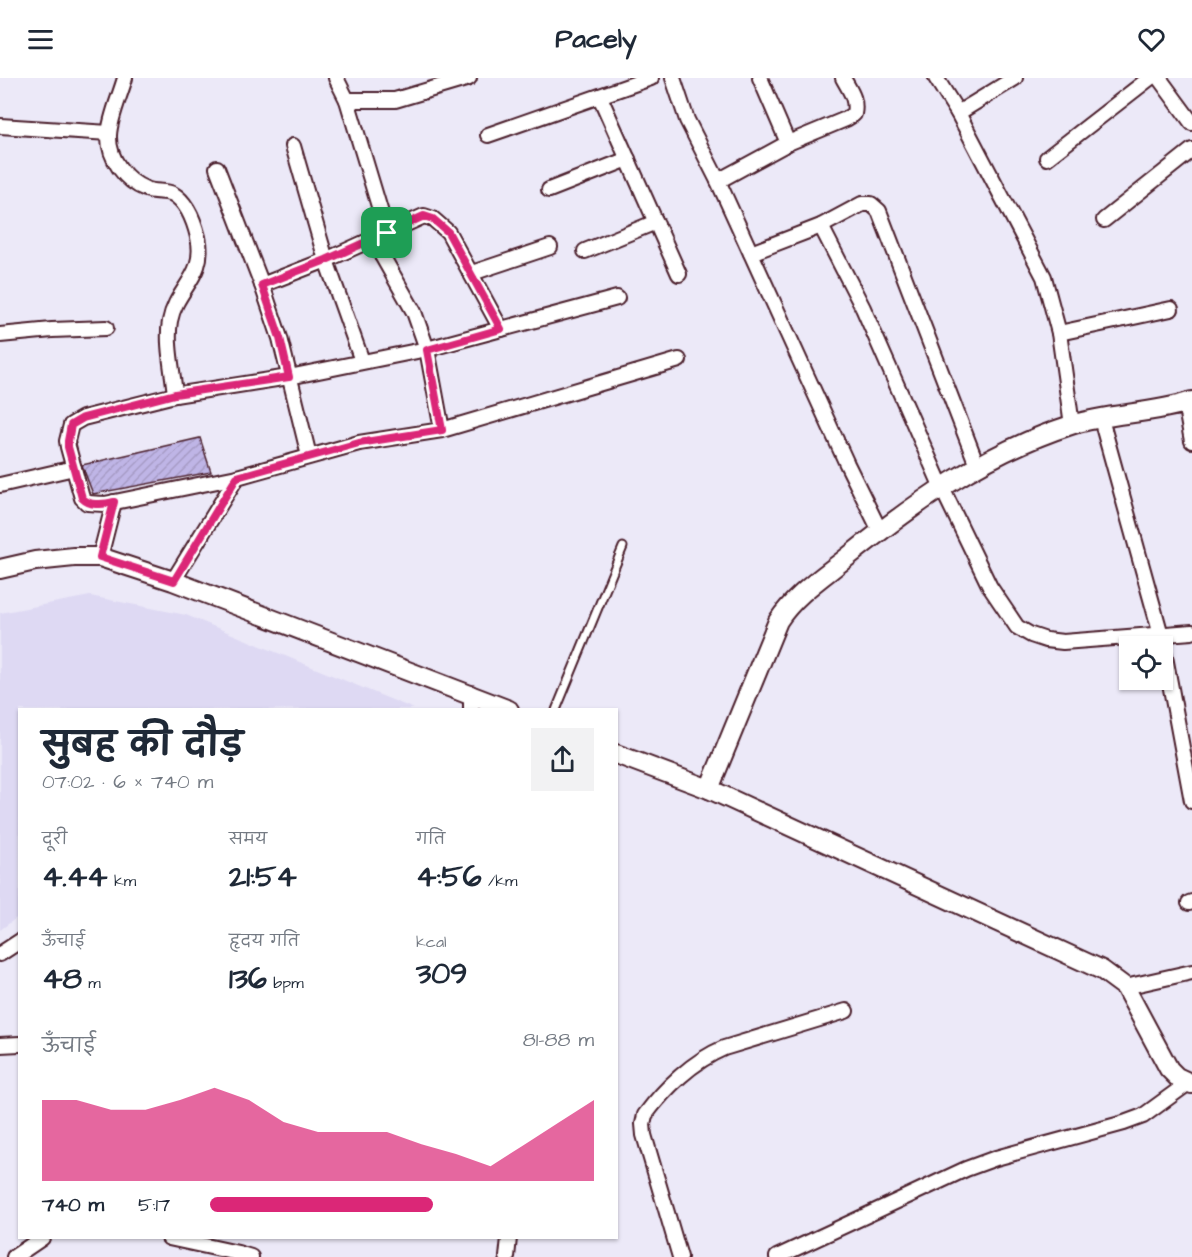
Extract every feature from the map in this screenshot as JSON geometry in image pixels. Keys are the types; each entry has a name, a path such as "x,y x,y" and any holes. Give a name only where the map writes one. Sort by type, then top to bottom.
{"street":[{"path":"125,78 109,133 111,155 131,180 146,190 171,193 182,202 190,214 198,237 199,265 170,319 169,333 175,394"},
{"path":"336,78 347,100 387,233"},
{"path":"347,100 395,100 470,78"},
{"path":"488,135 651,78"},
{"path":"673,78 682,109 718,181 848,464 877,534"},
{"path":"760,78 788,143"},
{"path":"718,181 788,143 854,114 856,105 854,96 843,78"},
{"path":"936,78 958,113 1044,277 1059,333 1072,425"},
{"path":"958,113 1015,78"},
{"path":"1047,158 1150,78"},
{"path":"1159,78 1192,123"},
{"path":"600,97 679,274"},
{"path":"0,126 109,133"},
{"path":"293,146 326,260 362,361"},
{"path":"1104,220 1192,150"},
{"path":"549,190 628,159"},
{"path":"217,168 280,338 309,456"},
{"path":"751,253 821,226 861,204 871,204 879,211 977,465"},
{"path":"262,285 326,260 424,216 433,219 448,232 501,329"},
{"path":"585,251 656,222"},
{"path":"821,226 863,308 942,488 990,587 1017,627 1046,640 1063,642 1192,632"},
{"path":"372,238 414,312 427,350 442,430"},
{"path":"472,273 550,247"},
{"path":"616,298 427,350 289,377 175,394 83,418 75,421 69,429 68,441 82,498 87,503 96,505 114,502 237,477 359,443 442,430 679,360"},
{"path":"1059,333 1171,309"},
{"path":"0,335 106,328"},
{"path":"709,789 778,621 787,607 800,594 877,534 977,465 1072,425 1188,402 1192,441"},
{"path":"1101,419 1161,635 1192,801"},
{"path":"0,485 74,468"},
{"path":"174,581 237,477"},
{"path":"100,557 114,502"},
{"path":"0,570 35,561 100,557 174,581 471,701 501,708"},
{"path":"618,755 709,789 1102,970 1125,987 1169,1069 1177,1077 1190,1084 1143,1116 996,1158 966,1169 777,1257"},
{"path":"0,954 18,941"},
{"path":"1125,987 1192,972"},
{"path":"680,1257 644,1135 645,1115 688,1070 705,1056 724,1048 846,1011"},
{"path":"0,1045 18,1044"},
{"path":"14,1257 41,1239"},
{"path":"174,1239 250,1257"},
{"path":"507,1257 509,1239"}],"lane":[{"path":"557,708 623,547"}],"shaded area":[{"path":"90,596 186,615 412,708 18,708 18,917 0,930 0,613"}],"building":[{"path":"200,438 211,472 93,494 82,465"}],"route":[{"path":"424,216 439,222 448,232 472,273 501,329 427,350 442,430 359,443 237,477 174,581 100,557 114,502 96,505 87,503 82,498 68,447 71,425 83,418 175,394 289,377 280,338 262,285 387,233 424,216"}]}
